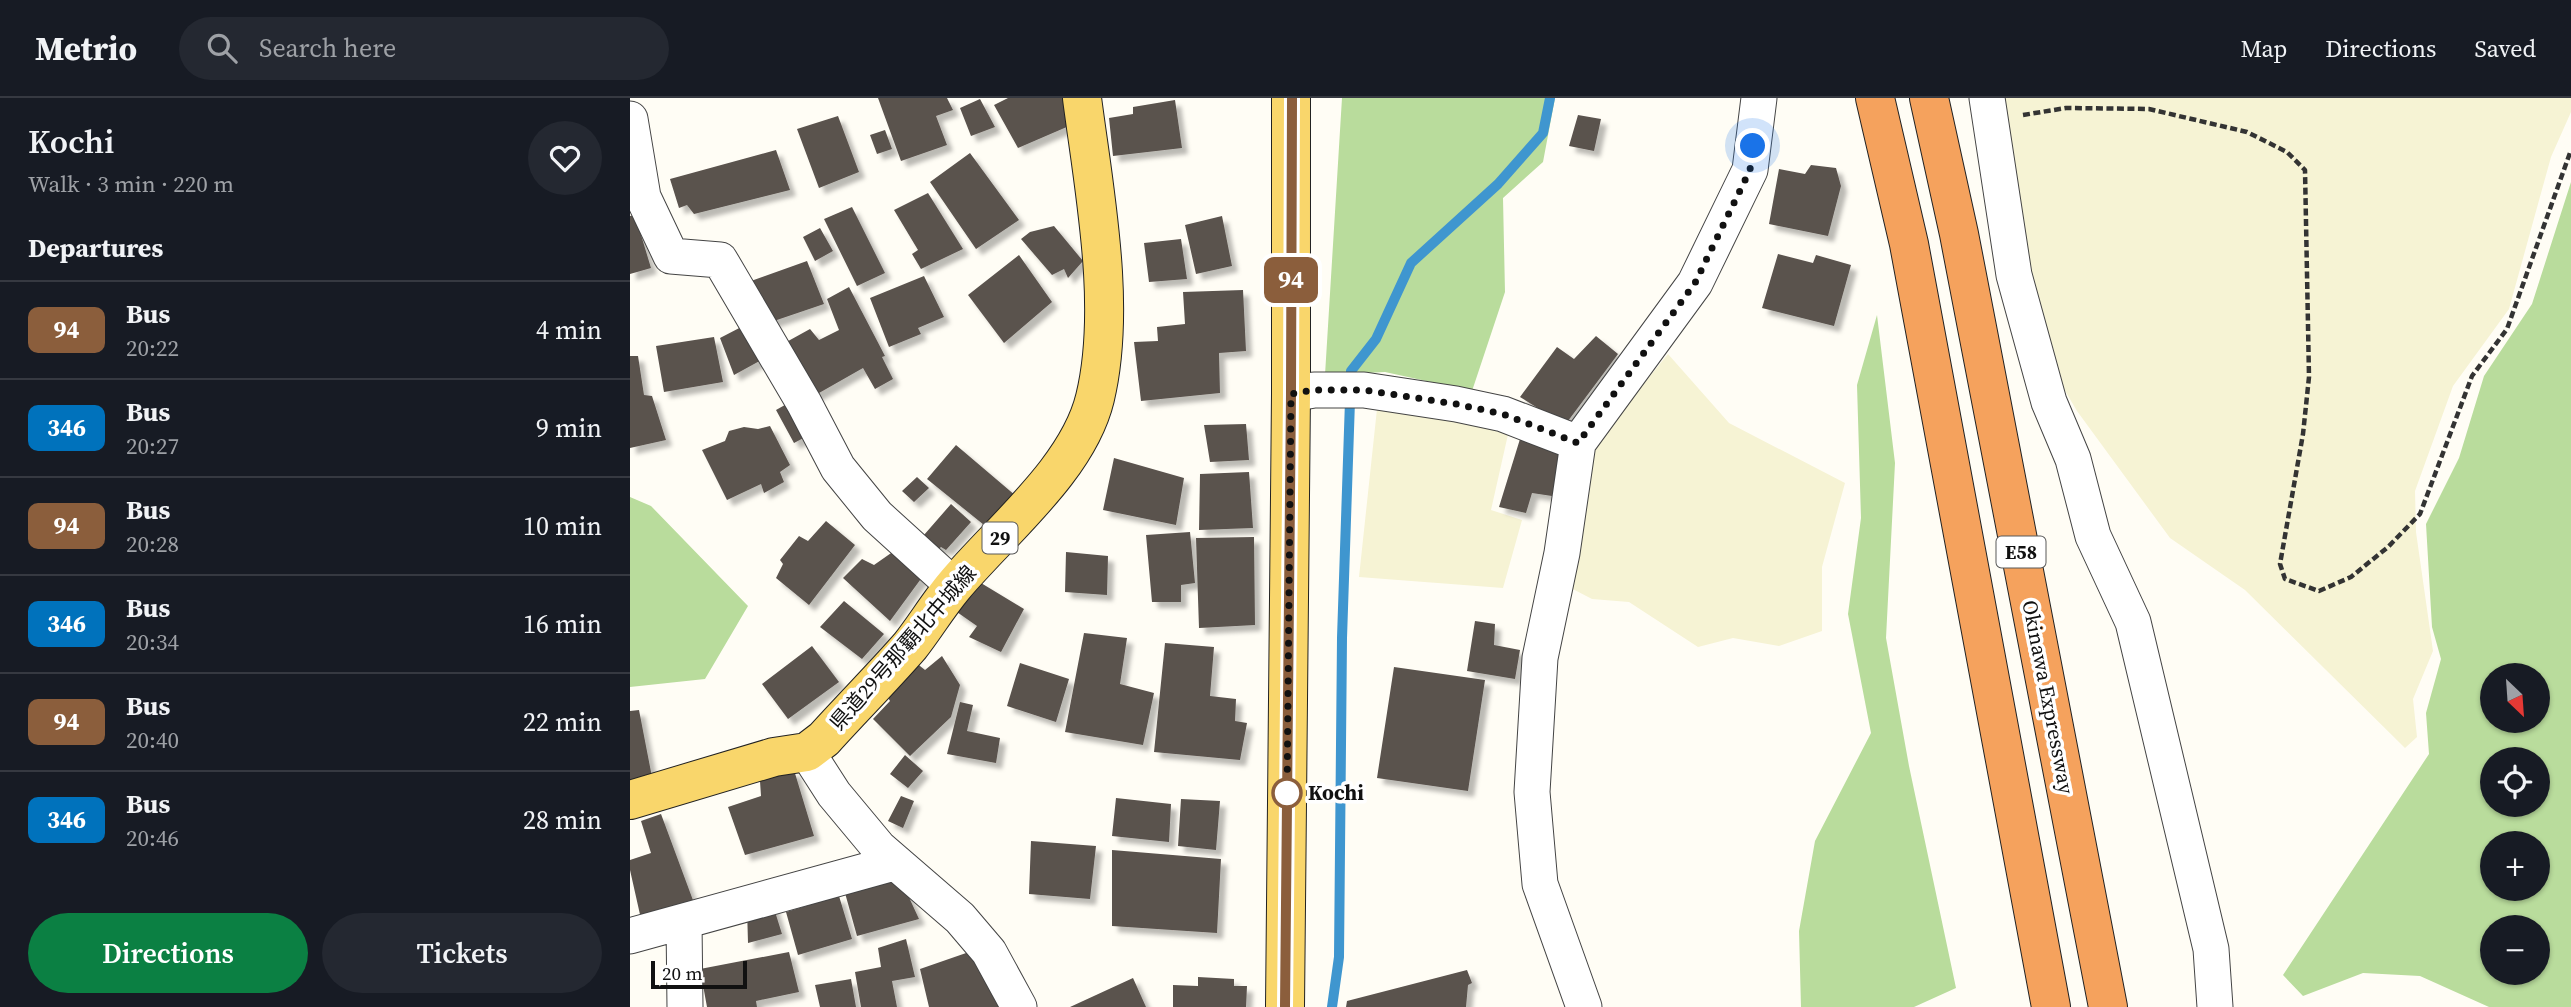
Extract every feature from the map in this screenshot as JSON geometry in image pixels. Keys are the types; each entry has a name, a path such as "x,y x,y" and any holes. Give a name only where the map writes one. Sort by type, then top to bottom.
{"highway":[{"name":"E58","path":"1875,98 1909,244 2051,1007"},
{"name":"Okinawa Expressway","path":"1929,98 1959,234 2108,1007"}],"main road":[{"name":"県道29号那覇北中城線","path":"807,752 824,739 910,645 954,586 1008,529 1067,457 1088,422 1095,398 1105,319 1098,219 1082,98"},
{"path":"1285,1007 1292,98"},
{"path":"630,800 774,757 807,752"}],"street":[{"path":"1584,1007 1540,884 1532,792 1540,658 1562,553 1578,443 1695,283 1750,170 1759,98"},
{"path":"1989,109 2014,275 2049,402 2073,459 2093,536 2133,622 2211,948 2215,1007"},
{"path":"630,119 643,197 671,256 720,260 804,403 838,468 877,516 954,586"},
{"path":"1291,394 1349,389 1503,414 1578,443"},
{"path":"807,752 834,794 894,863 960,918 989,953 1019,1007"},
{"path":"630,936 894,863"},
{"path":"684,922 685,1007"}],"path":[{"path":"1989,109 2148,109 2247,132 2287,152 2305,170 2309,377 2303,434 2280,564 2285,579 2319,591 2351,577 2388,547 2420,514 2472,376 2507,329 2571,150"}],"shaded area":[{"path":"2000,98 2571,98 2571,112 2551,157 2509,309 2453,386 2415,491 2416,532 2433,651 2413,699 2417,737 2405,748 2245,590 2170,538 2077,411 2048,362 2013,203"},
{"path":"1668,354 1729,423 1845,483 1822,567 1822,631 1779,646 1733,638 1698,647 1629,602 1592,599 1567,586 1597,441"},
{"path":"1377,409 1509,430 1491,510 1522,520 1503,588 1359,577"}],"green space":[{"path":"1342,98 1555,98 1543,162 1503,198 1505,292 1472,391 1385,372 1325,375"},
{"path":"2571,182 2571,1007 2489,1007 2420,976 2363,973 2303,996 2283,975 2429,754 2426,713 2441,659 2432,627 2426,524 2459,458 2484,376 2532,304"},
{"path":"1877,315 1895,463 1886,638 1909,766 1956,988 1914,1007 1801,1007 1799,931 1815,841 1871,733 1848,614 1861,518 1857,385"},
{"path":"630,497 651,506 748,606 705,679 630,687"}],"building":[{"path":"878,98 947,98 953,110 936,116 947,145 901,161"},
{"path":"1008,98 1064,98 1069,126 1018,148 994,105"},
{"path":"980,99 995,127 971,136 960,108"},
{"path":"1175,100 1182,148 1113,156 1109,118 1133,114 1133,107"},
{"path":"1578,115 1601,119 1594,151 1569,146"},
{"path":"838,116 859,172 819,188 797,129"},
{"path":"885,130 892,149 877,154 870,135"},
{"path":"776,150 790,190 694,214 687,205 679,208 670,179"},
{"path":"970,153 1019,220 976,249 930,182"},
{"path":"1811,165 1836,168 1841,186 1828,236 1769,224 1779,169 1805,174"},
{"path":"928,193 963,249 921,269 912,254 918,250 894,210"},
{"path":"852,207 885,273 857,286 824,219"},
{"path":"635,215 651,268 630,274 630,216"},
{"path":"1222,216 1232,266 1196,274 1185,225"},
{"path":"1054,226 1083,261 1068,278 1064,269 1052,275 1021,239 1030,232"},
{"path":"820,228 833,251 815,261 803,237"},
{"path":"1181,239 1187,279 1149,282 1144,243"},
{"path":"1778,254 1813,263 1816,255 1851,265 1834,326 1762,308"},
{"path":"1019,255 1052,302 1004,343 968,295"},
{"path":"807,261 824,304 768,323 751,281"},
{"path":"924,276 944,317 918,328 921,334 889,347 870,298"},
{"path":"849,287 885,356 882,357 893,379 875,389 863,368 812,397 781,345 810,329 819,340 839,330 827,299"},
{"path":"1243,290 1246,351 1219,353 1220,393 1141,401 1134,342 1158,341 1157,327 1185,324 1183,292"},
{"path":"747,324 765,358 734,375 720,338"},
{"path":"1596,336 1618,354 1565,425 1520,397 1557,347 1574,359"},
{"path":"714,337 723,382 664,392 656,346"},
{"path":"630,356 638,356 644,395 652,396 666,440 630,448"},
{"path":"792,401 811,434 794,443 776,410"},
{"path":"1246,424 1249,460 1210,462 1204,425"},
{"path":"770,426 790,465 780,472 784,482 764,493 761,484 727,500 702,450 725,441 729,431 744,427 758,429"},
{"path":"1520,439 1564,455 1552,496 1532,493 1526,513 1499,507"},
{"path":"956,445 1016,496 989,529 927,479"},
{"path":"1114,458 1184,478 1176,525 1103,510"},
{"path":"1249,472 1253,528 1199,530 1200,474"},
{"path":"917,477 929,488 914,502 902,491"},
{"path":"951,504 971,522 946,550 941,547 930,557 917,543"},
{"path":"826,521 855,545 809,605 776,578 783,564 780,560 799,536 808,541"},
{"path":"1190,532 1195,583 1181,585 1181,602 1152,602 1146,535"},
{"path":"1254,537 1255,625 1199,628 1196,538"},
{"path":"894,551 923,576 890,621 843,578 862,559 874,565"},
{"path":"1066,552 1108,556 1107,595 1065,592"},
{"path":"981,583 1024,609 1001,652 969,637 977,626 954,610"},
{"path":"844,601 884,634 862,659 820,627"},
{"path":"1475,621 1495,624 1494,645 1520,650 1515,679 1467,671"},
{"path":"1084,633 1127,638 1120,684 1154,693 1143,745 1065,732"},
{"path":"1165,643 1214,647 1210,696 1236,699 1235,721 1247,723 1240,760 1154,752"},
{"path":"812,646 839,682 788,719 762,684"},
{"path":"942,656 960,685 951,717 910,756 873,719 890,701 886,694 915,662 925,670"},
{"path":"1020,663 1069,679 1056,722 1007,706"},
{"path":"1394,667 1485,680 1468,791 1377,778"},
{"path":"960,702 973,705 967,731 1000,738 996,763 947,754"},
{"path":"639,710 652,777 630,781 630,711"},
{"path":"905,755 923,771 908,788 890,774"},
{"path":"794,770 814,836 745,855 728,807 761,796 760,781"},
{"path":"901,796 914,801 903,828 888,821"},
{"path":"1116,798 1171,804 1169,842 1112,836"},
{"path":"1181,799 1220,801 1216,850 1178,846"},
{"path":"661,814 694,903 641,919 630,860 651,853 641,821"},
{"path":"1031,841 1096,846 1090,899 1029,894"},
{"path":"1112,850 1221,859 1217,933 1112,926"},
{"path":"900,878 919,919 857,936 845,893"},
{"path":"839,896 852,939 798,955 786,912"},
{"path":"772,902 782,934 748,943 747,908"},
{"path":"906,939 915,977 892,981 897,1007 861,1007 855,972 881,967 878,948"},
{"path":"789,952 799,992 756,1001 757,1007 707,1007 700,969"},
{"path":"969,952 1001,1007 929,1007 920,969"},
{"path":"1467,970 1472,983 1468,985 1466,1007 1346,1007 1347,1001"},
{"path":"1198,977 1234,979 1234,986 1247,986 1246,1007 1173,1007 1173,985 1198,986"},
{"path":"1133,978 1146,1007 1070,1007"},
{"path":"851,979 856,1007 820,1007 815,985"}],"waterway":[{"path":"1332,1007 1339,957 1342,638 1351,371 1376,339 1411,263 1498,184 1543,133 1550,98"}],"bus line":[{"name":"94","path":"1285,1007 1292,98"}],"place":[{"name":"Kochi","path":"1287,793"}],"route":[{"path":"1287,793 1287,800 1291,394 1314,390 1364,390 1456,404 1503,414 1540,426 1578,443 1695,283 1750,170 1753,146"}]}
